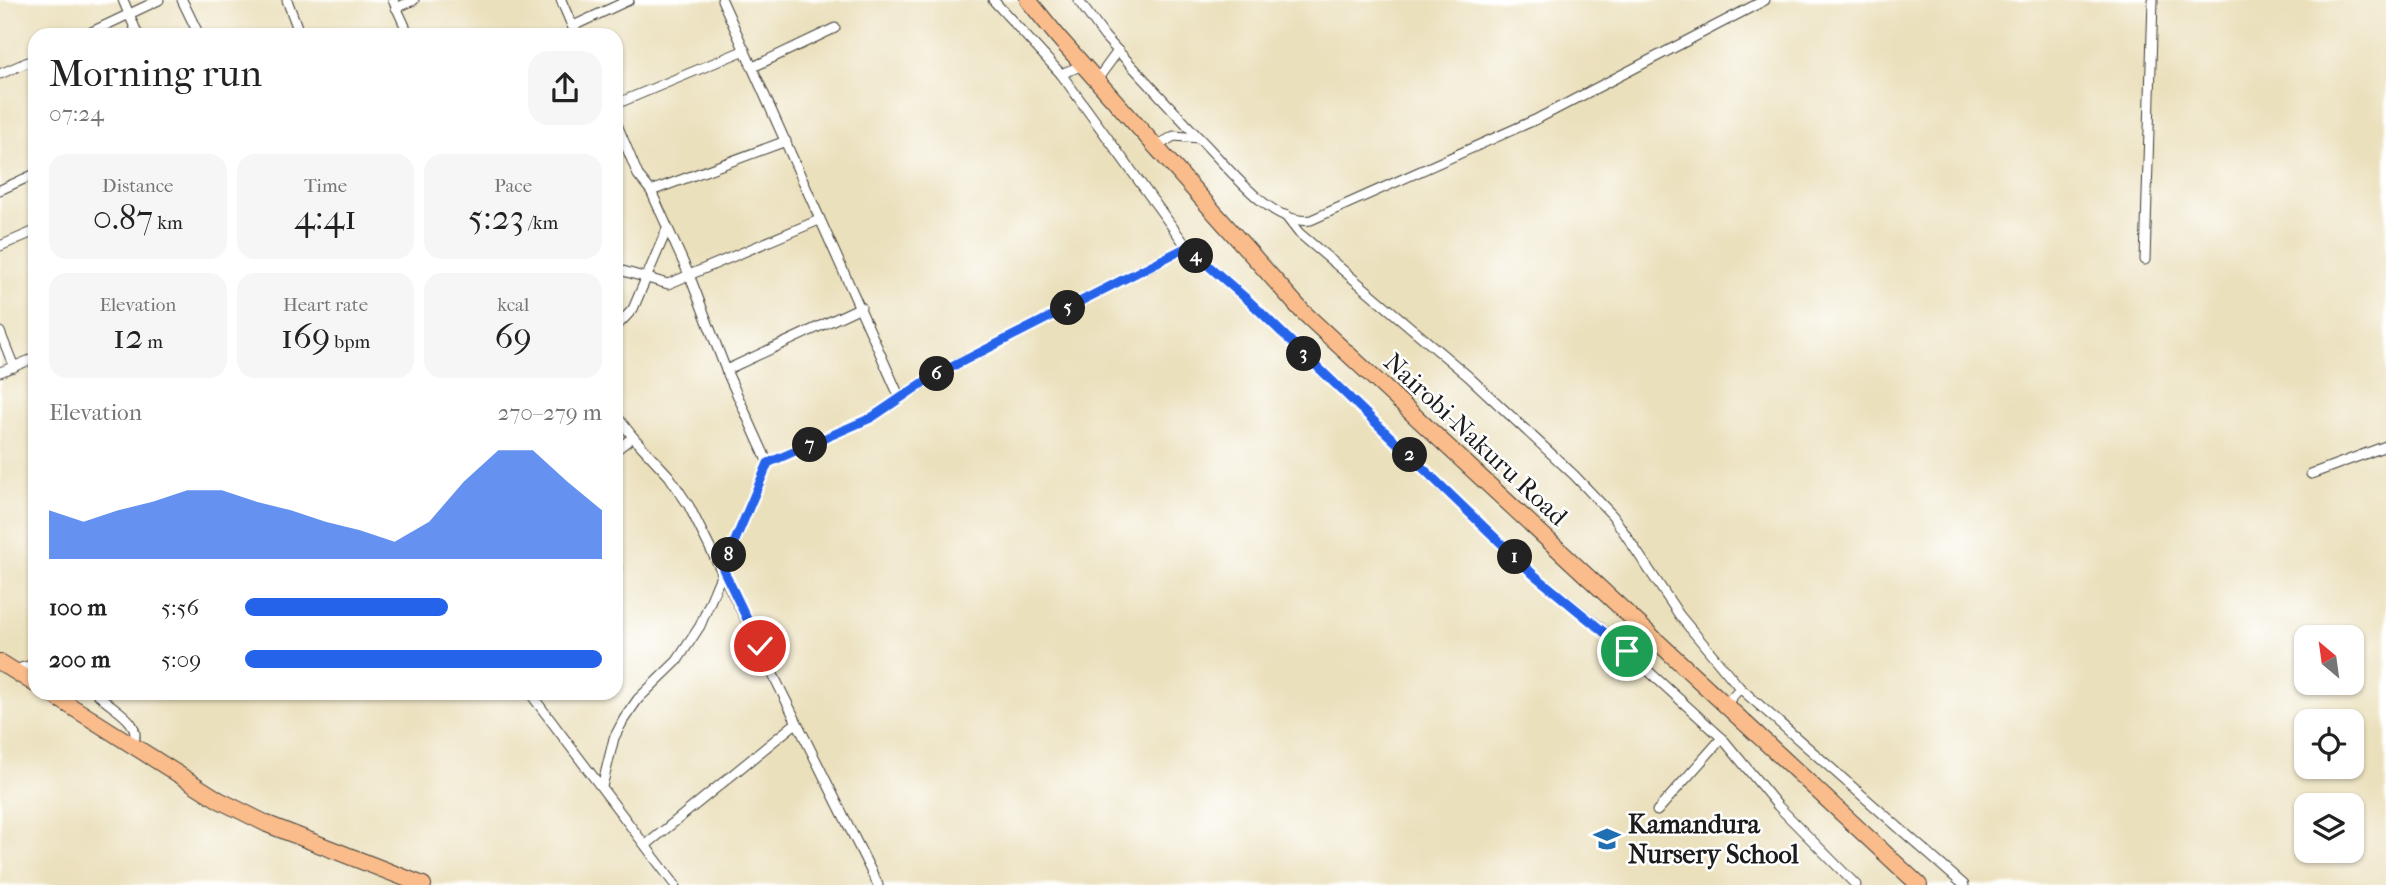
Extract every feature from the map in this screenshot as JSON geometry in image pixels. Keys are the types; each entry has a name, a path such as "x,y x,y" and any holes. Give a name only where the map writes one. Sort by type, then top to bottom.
{"highway":[{"name":"Nairobi-Nakuru Road","path":"1028,0 1302,311 1919,885"},
{"path":"6,666 28,680"},
{"path":"61,700 219,800 267,824 423,885"}],"street":[{"path":"123,0 135,28"},
{"path":"99,28 159,0"},
{"path":"182,0 196,28"},
{"path":"286,0 297,28"},
{"path":"407,28 395,4 414,0"},
{"path":"561,0 572,28"},
{"path":"580,28 629,0"},
{"path":"722,0 900,398"},
{"path":"993,0 1061,74 1187,247 1249,301 1533,574 1600,627 1722,738 1778,806 1856,885"},
{"path":"1078,0 1118,51 1252,193 1284,215 1300,221 1311,220 1361,200 1537,119 1765,0"},
{"path":"2145,260 2153,0"},
{"path":"753,67 835,28"},
{"path":"623,101 745,50"},
{"path":"1096,80 1118,51"},
{"path":"0,74 28,64"},
{"path":"1061,74 1083,65"},
{"path":"1155,147 1174,135 1199,138"},
{"path":"623,139 638,175 651,191 690,277 726,370 768,463"},
{"path":"651,191 786,141"},
{"path":"0,190 28,177"},
{"path":"1284,215 1299,233 1468,376 1574,475 1613,516 1681,616 1741,688 1876,811 1913,838 1964,885"},
{"path":"623,272 668,284 690,277 819,220"},
{"path":"623,320 633,309 667,229"},
{"path":"0,246 28,234"},
{"path":"602,788 614,738 624,719 638,699 688,648 700,626 768,463 857,425 939,373 1187,247"},
{"path":"726,370 861,307"},
{"path":"0,332 15,367"},
{"path":"0,372 28,361"},
{"path":"623,424 679,491 723,569 796,723 878,885"},
{"path":"623,444 633,436"},
{"path":"2311,474 2386,446"},
{"path":"6,666 28,664"},
{"path":"1726,704 1741,688"},
{"path":"105,700 130,721 136,732 133,745"},
{"path":"535,700 675,885"},
{"path":"646,845 796,723"},
{"path":"1657,811 1722,738"}],"place":[{"name":"Kamandura Nursery School","path":"1607,839"}],"route":[{"path":"760,646 723,569 768,463 871,418 930,378 1187,247 1249,301 1533,574 1627,651"}]}
